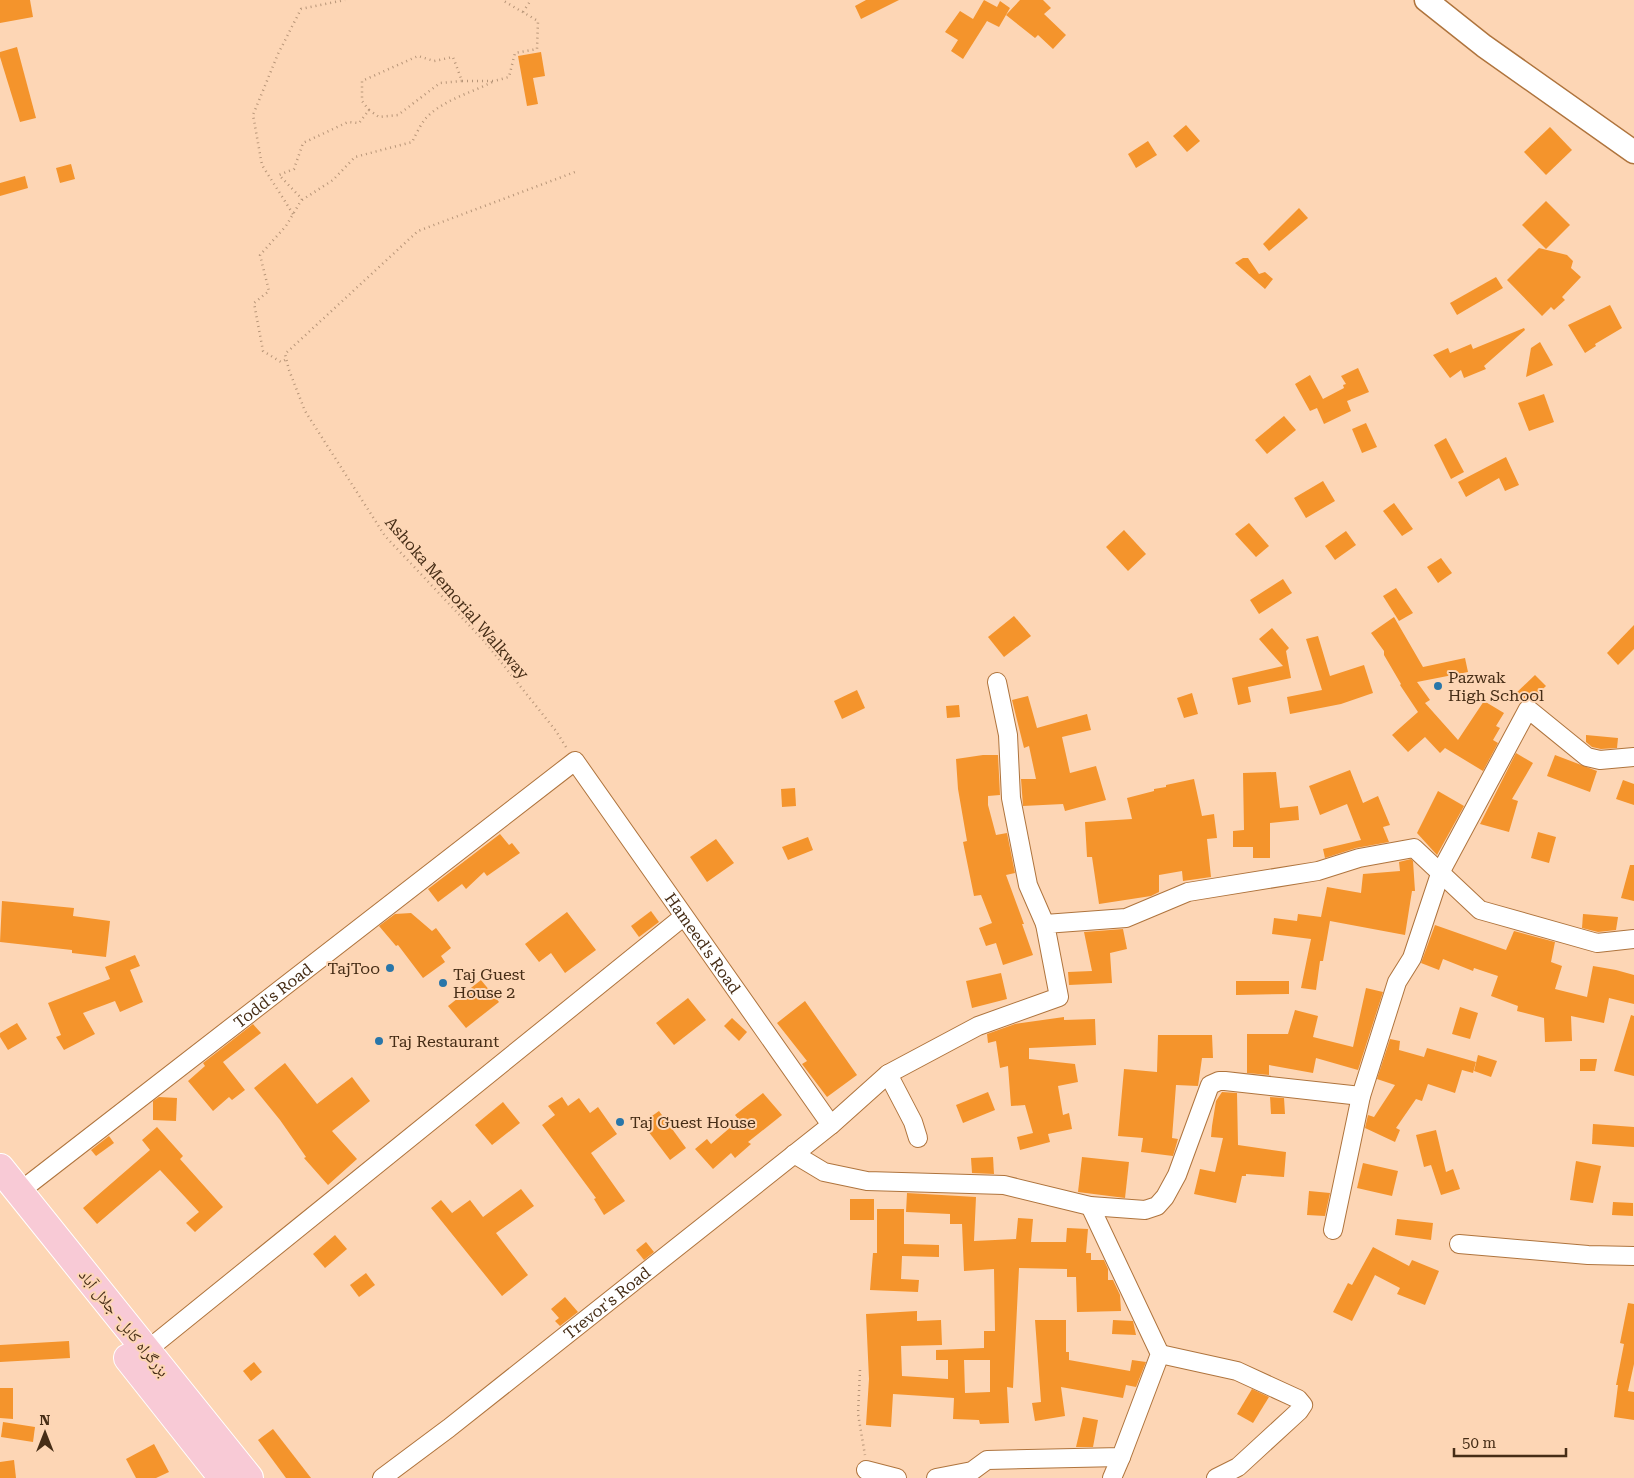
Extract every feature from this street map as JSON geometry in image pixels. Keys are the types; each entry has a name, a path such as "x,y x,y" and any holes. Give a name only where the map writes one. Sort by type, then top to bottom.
{"highway":[{"name":"بزرگراه کابل- جلال آباد","path":"0,1168 10,1194 223,1478"},
{"name":"بزرگراه کابل- جلال آباد","path":"10,1194 146,1351 249,1478"}],"street":[{"path":"1426,0 1484,46 1634,152"},
{"path":"997,682 1008,735 1011,798 1028,885 1044,924 1126,918 1188,892 1318,871 1359,858 1414,848 1441,871 1480,910 1597,943 1634,939"},
{"path":"1333,1230 1361,1096 1397,982 1412,958 1441,871 1528,709 1587,758 1600,760 1634,758"},
{"name":"Hameed's Road","path":"574,762 831,1125"},
{"name":"Todd's Road","path":"10,1194 574,762"},
{"path":"146,1351 683,917"},
{"name":"Trevor's Road","path":"382,1478 449,1428 831,1125 888,1074 978,1026 1059,997 1044,924"},
{"path":"888,1074 913,1122 918,1138"},
{"path":"794,1154 824,1172 867,1181 1004,1185 1090,1206 1145,1210 1157,1206 1165,1197 1177,1175 1210,1085 1219,1081 1361,1096"},
{"path":"1090,1206 1160,1354 1112,1478"},
{"path":"1459,1244 1634,1256"},
{"path":"1160,1354 1237,1372 1298,1399 1303,1405 1299,1411 1238,1467 1216,1478"},
{"path":"936,1478 972,1472 987,1460 1121,1457"},
{"path":"866,1470 897,1478"}],"path":[{"path":"293,214 262,165 253,115 278,54 300,8 345,0"},
{"path":"502,0 538,21 537,49 515,53 509,77 468,91 442,106 425,119 412,142 355,157 333,180 301,200 286,226 260,255 269,291 254,303 263,351 281,362 286,360 286,354 418,232 575,172"},
{"path":"523,12 531,0"},
{"path":"462,81 453,57 434,61 418,56 362,81 362,101 369,110 379,117 398,114 440,83 494,81"},
{"path":"301,200 280,175 294,169 303,143 348,122 359,123 369,110"},
{"name":"Ashoka Memorial Walkway","path":"286,360 305,411 385,536 485,642 556,730 574,762"},
{"path":"860,1370 858,1414 866,1470"}],"building":[{"path":"0,0 30,0 33,17 0,23"},
{"path":"866,0 899,0 861,19 855,6"},
{"path":"984,0 997,7 1000,1 1010,8 999,27 987,21 963,59 951,51 958,40 945,32 960,11 973,19"},
{"path":"1020,0 1043,0 1051,8 1044,14 1066,35 1053,49 1038,35 1035,38 1006,15"},
{"path":"17,47 36,118 20,122 0,57 0,52"},
{"path":"541,52 545,76 533,78 538,104 527,106 518,56"},
{"path":"1186,125 1200,141 1187,152 1173,136"},
{"path":"1550,127 1572,150 1546,175 1524,152"},
{"path":"1148,141 1157,155 1136,168 1128,154"},
{"path":"71,164 75,179 60,183 56,168"},
{"path":"25,176 28,188 0,196 0,183"},
{"path":"1546,201 1570,225 1546,249 1522,225"},
{"path":"1299,208 1308,218 1269,251 1263,244"},
{"path":"1539,248 1567,255 1573,261 1571,268 1581,277 1562,297 1565,300 1554,310 1551,307 1542,316 1507,280"},
{"path":"1243,258 1248,258 1259,274 1265,272 1273,279 1265,289 1235,263"},
{"path":"1496,277 1503,288 1457,315 1450,303"},
{"path":"1610,305 1622,328 1595,344 1596,346 1585,353 1568,325"},
{"path":"1524,328 1525,330 1484,366 1486,369 1464,378 1461,370 1450,378 1433,355 1448,348 1450,353 1471,344 1473,349"},
{"path":"1540,342 1553,365 1526,377 1531,348"},
{"path":"1358,368 1369,392 1347,401 1351,411 1324,424 1317,408 1310,411 1295,384 1310,375 1323,399 1344,388 1343,385 1346,384 1341,376"},
{"path":"1544,394 1554,422 1529,431 1518,403"},
{"path":"1284,416 1296,430 1267,454 1255,440"},
{"path":"1366,423 1377,447 1362,453 1352,429"},
{"path":"1446,438 1464,472 1451,479 1434,445"},
{"path":"1506,457 1519,485 1505,491 1499,478 1466,497 1458,482"},
{"path":"1323,481 1335,501 1306,518 1294,498"},
{"path":"1394,503 1413,529 1402,536 1383,511"},
{"path":"1249,523 1269,546 1256,557 1235,534"},
{"path":"1124,530 1146,554 1128,571 1106,547"},
{"path":"1346,531 1356,545 1335,560 1325,546"},
{"path":"1441,558 1452,573 1438,583 1427,567"},
{"path":"1283,579 1292,593 1259,614 1250,600"},
{"path":"1396,588 1413,613 1399,621 1383,596"},
{"path":"1014,616 1031,636 1004,657 988,637"},
{"path":"1394,617 1423,667 1465,658 1468,672 1417,682 1430,700 1425,703 1458,740 1484,701 1504,713 1496,726 1500,728 1493,740 1498,743 1483,771 1445,748 1440,753 1425,737 1408,752 1392,735 1418,712 1400,685 1384,655 1384,651 1371,633"},
{"path":"1634,625 1634,649 1618,665 1607,653"},
{"path":"1272,628 1289,648 1286,651 1291,678 1248,687 1251,702 1238,705 1232,678 1283,666 1259,639"},
{"path":"1318,636 1330,676 1364,665 1373,693 1341,704 1290,714 1287,697 1322,690 1306,639"},
{"path":"1535,675 1546,686 1532,699 1521,701 1512,697"},
{"path":"857,690 865,708 842,719 834,701"},
{"path":"1192,693 1198,714 1184,718 1177,698"},
{"path":"1028,696 1037,728 1087,714 1091,730 1062,737 1070,773 1096,766 1106,800 1065,811 1063,804 1023,806 1021,779 1036,779 1029,746 1024,748 1012,700"},
{"path":"959,705 960,717 947,718 946,706"},
{"path":"1586,735 1618,738 1617,748 1601,749 1592,747 1586,742"},
{"path":"1516,753 1533,763 1512,799 1518,801 1509,832 1480,824"},
{"path":"998,755 1000,795 988,796 988,805 996,835 1007,833 1015,873 1006,875 1033,955 1003,965 996,943 986,946 979,928 992,923 981,895 974,896 963,842 967,841 958,789 956,759"},
{"path":"1555,755 1597,771 1590,792 1547,776"},
{"path":"1350,770 1363,803 1378,796 1390,825 1383,827 1389,842 1356,848 1325,858 1323,849 1361,840 1347,804 1320,815 1309,786"},
{"path":"1276,772 1280,808 1298,806 1299,820 1270,823 1270,858 1253,858 1253,847 1233,847 1233,831 1244,830 1243,773"},
{"path":"1194,779 1202,816 1214,814 1217,838 1207,839 1211,877 1183,881 1182,871 1159,875 1159,892 1151,896 1099,904 1092,857 1087,857 1085,822 1132,819 1127,798 1166,787 1166,785"},
{"path":"1623,780 1634,784 1634,805 1616,799"},
{"path":"795,788 796,806 782,807 781,789"},
{"path":"1438,791 1464,806 1437,855 1417,833"},
{"path":"1538,832 1556,837 1549,863 1531,858"},
{"path":"500,834 509,845 512,843 520,853 487,876 484,872 466,889 462,884 438,902 428,889"},
{"path":"808,837 813,850 788,860 782,847"},
{"path":"716,839 734,863 707,882 690,857"},
{"path":"1411,859 1413,861 1415,891 1412,891 1405,935 1330,921 1323,961 1320,961 1316,990 1301,988 1311,939 1272,934 1274,918 1297,921 1298,914 1321,917 1327,887 1361,893 1363,874 1400,871 1399,862"},
{"path":"1630,865 1634,865 1634,901 1621,898"},
{"path":"2,901 74,908 73,916 110,921 106,957 72,953 72,950 0,942"},
{"path":"651,911 659,922 639,937 631,926"},
{"path":"567,912 596,950 565,973 551,953 539,962 525,944"},
{"path":"411,913 432,931 436,928 451,948 441,956 445,962 423,978 398,945 396,946 379,926 395,914"},
{"path":"1583,914 1618,917 1616,930 1598,932 1582,928"},
{"path":"1435,925 1506,950 1514,931 1555,942 1551,962 1562,966 1555,989 1587,997 1593,966 1616,970 1634,975 1634,1004 1609,998 1604,1023 1571,1016 1572,1041 1545,1042 1544,1018 1517,1011 1518,1006 1491,996 1498,976 1474,968 1473,971 1443,959 1439,970 1421,963"},
{"path":"1123,929 1127,949 1110,953 1112,983 1069,985 1068,972 1092,971 1084,932"},
{"path":"135,955 140,966 130,970 143,1002 120,1012 115,1001 83,1013 95,1034 64,1050 56,1037 61,1035 48,1003 110,979 105,967"},
{"path":"1001,973 1007,999 972,1008 966,981"},
{"path":"481,980 499,1002 466,1028 448,1006"},
{"path":"1236,981 1289,981 1289,994 1236,995"},
{"path":"1366,988 1383,992 1358,1070 1316,1058 1313,1073 1269,1065 1269,1075 1247,1073 1247,1034 1288,1034 1295,1010 1318,1016 1313,1037 1353,1047"},
{"path":"688,998 706,1020 674,1045 656,1023"},
{"path":"805,1001 857,1075 827,1097 802,1064 807,1061 777,1023"},
{"path":"1460,1007 1478,1013 1470,1039 1452,1034"},
{"path":"1631,1015 1634,1016 1634,1076 1614,1071"},
{"path":"1064,1017 1064,1020 1095,1019 1096,1045 1029,1048 1029,1059 1075,1064 1078,1082 1058,1086 1063,1115 1069,1113 1072,1129 1048,1134 1050,1142 1020,1150 1017,1137 1033,1133 1025,1105 1011,1106 1008,1066 1000,1068 996,1041 988,1043 987,1034 1015,1024"},
{"path":"732,1018 747,1032 739,1041 724,1026"},
{"path":"17,1023 27,1039 8,1050 0,1037 0,1033"},
{"path":"253,1024 261,1033 223,1062 245,1090 232,1100 229,1097 213,1111 188,1081 205,1066 203,1063"},
{"path":"1158,1035 1212,1035 1213,1058 1202,1058 1198,1086 1176,1085 1172,1138 1178,1139 1173,1156 1141,1152 1143,1138 1118,1136 1124,1069 1157,1072"},
{"path":"1390,1039 1400,1041 1399,1050 1424,1057 1427,1048 1476,1062 1473,1073 1462,1070 1455,1093 1428,1084 1422,1101 1416,1099 1396,1128 1400,1130 1395,1142 1365,1128 1368,1115 1374,1117 1395,1085 1377,1079"},
{"path":"1478,1055 1497,1061 1491,1077 1474,1071"},
{"path":"1580,1059 1597,1059 1595,1071 1580,1071"},
{"path":"285,1063 317,1104 352,1077 370,1101 332,1131 357,1159 328,1185 304,1158 306,1157 280,1120 254,1088"},
{"path":"988,1092 995,1110 963,1123 956,1105"},
{"path":"1222,1092 1237,1093 1238,1145 1286,1152 1284,1177 1246,1174 1246,1176 1242,1176 1236,1203 1194,1194 1200,1169 1215,1172 1223,1138 1211,1137 1216,1101"},
{"path":"763,1093 782,1115 748,1142 751,1144 735,1158 731,1153 713,1169 695,1149 707,1139 711,1144 739,1120 735,1115"},
{"path":"159,1097 177,1098 176,1121 153,1120 153,1101"},
{"path":"562,1097 568,1106 579,1098 590,1113 598,1107 617,1134 591,1153 625,1201 604,1215 594,1199 596,1198 542,1125 555,1115 548,1106"},
{"path":"1270,1097 1284,1098 1285,1114 1271,1114"},
{"path":"503,1102 520,1123 492,1145 475,1125"},
{"path":"659,1111 686,1148 670,1160 642,1123"},
{"path":"1593,1124 1634,1127 1634,1147 1592,1144"},
{"path":"157,1127 183,1156 180,1159 223,1207 195,1232 186,1223 199,1212 160,1170 97,1224 83,1208 150,1150 142,1140"},
{"path":"1436,1130 1446,1172 1453,1169 1460,1189 1441,1195 1431,1165 1424,1167 1416,1135"},
{"path":"109,1136 114,1143 96,1156 91,1150"},
{"path":"993,1157 994,1174 972,1173 971,1158"},
{"path":"1082,1157 1129,1162 1125,1198 1078,1192"},
{"path":"1576,1161 1601,1166 1593,1203 1570,1200"},
{"path":"1363,1163 1398,1171 1392,1196 1357,1188"},
{"path":"521,1189 534,1206 496,1233 528,1275 502,1296 431,1208 441,1200 452,1213 470,1200 483,1217"},
{"path":"1309,1191 1330,1193 1325,1216 1307,1215"},
{"path":"907,1193 976,1197 974,1241 1016,1239 1018,1218 1033,1219 1031,1242 1066,1242 1067,1228 1088,1229 1086,1253 1091,1253 1091,1260 1104,1260 1108,1269 1108,1280 1113,1280 1120,1295 1121,1311 1077,1312 1076,1277 1067,1277 1067,1269 1019,1268 1013,1388 1007,1387 1009,1423 980,1424 979,1420 953,1419 954,1398 893,1394 891,1427 866,1425 869,1379 866,1314 917,1311 917,1321 941,1320 942,1345 901,1346 902,1376 948,1379 948,1360 936,1360 936,1350 984,1348 984,1331 995,1331 994,1269 964,1271 962,1224 950,1224 950,1214 906,1212","holes":["964,1360 990,1360 990,1392 965,1393"]},
{"path":"850,1199 874,1199 874,1220 850,1220"},
{"path":"1613,1202 1633,1203 1633,1216 1612,1215"},
{"path":"877,1209 904,1209 904,1244 939,1245 939,1257 902,1256 901,1279 919,1280 918,1292 870,1290 873,1253 877,1253"},
{"path":"1397,1219 1433,1223 1431,1240 1395,1235"},
{"path":"335,1235 347,1249 325,1268 313,1254"},
{"path":"646,1242 654,1252 644,1260 636,1250"},
{"path":"1373,1247 1409,1266 1412,1260 1439,1271 1425,1305 1397,1294 1400,1288 1375,1275 1352,1321 1333,1312 1348,1283 1352,1285"},
{"path":"366,1273 375,1285 359,1297 350,1285"},
{"path":"565,1297 578,1312 560,1326 555,1321 559,1318 551,1309"},
{"path":"1628,1303 1634,1304 1634,1364 1628,1391 1634,1392 1634,1420 1614,1417 1618,1385 1616,1385 1624,1344 1620,1343"},
{"path":"1035,1320 1066,1320 1066,1352 1069,1352 1069,1360 1130,1371 1132,1360 1146,1362 1136,1387 1126,1385 1123,1398 1061,1387 1065,1416 1035,1421 1032,1403 1041,1402"},
{"path":"1113,1320 1133,1321 1136,1335 1112,1334"},
{"path":"69,1341 70,1358 0,1362 0,1345"},
{"path":"254,1362 262,1372 251,1381 243,1371"},
{"path":"0,1388 13,1388 13,1419 0,1418"},
{"path":"1252,1389 1269,1397 1253,1423 1237,1414"},
{"path":"1083,1417 1098,1420 1093,1447 1076,1447"},
{"path":"3,1422 35,1427 33,1442 1,1437"},
{"path":"273,1429 311,1478 286,1478 258,1440"},
{"path":"154,1444 169,1472 156,1478 136,1478 126,1459"},
{"path":"14,1460 16,1478 0,1478 0,1462"}],"place":[{"name":"Pazwak High School","path":"1438,686"},
{"name":"TajToo","path":"390,968"},
{"name":"Taj Guest House 2","path":"443,983"},
{"name":"Taj Restaurant","path":"379,1041"},
{"name":"Taj Guest House","path":"620,1122"}]}
